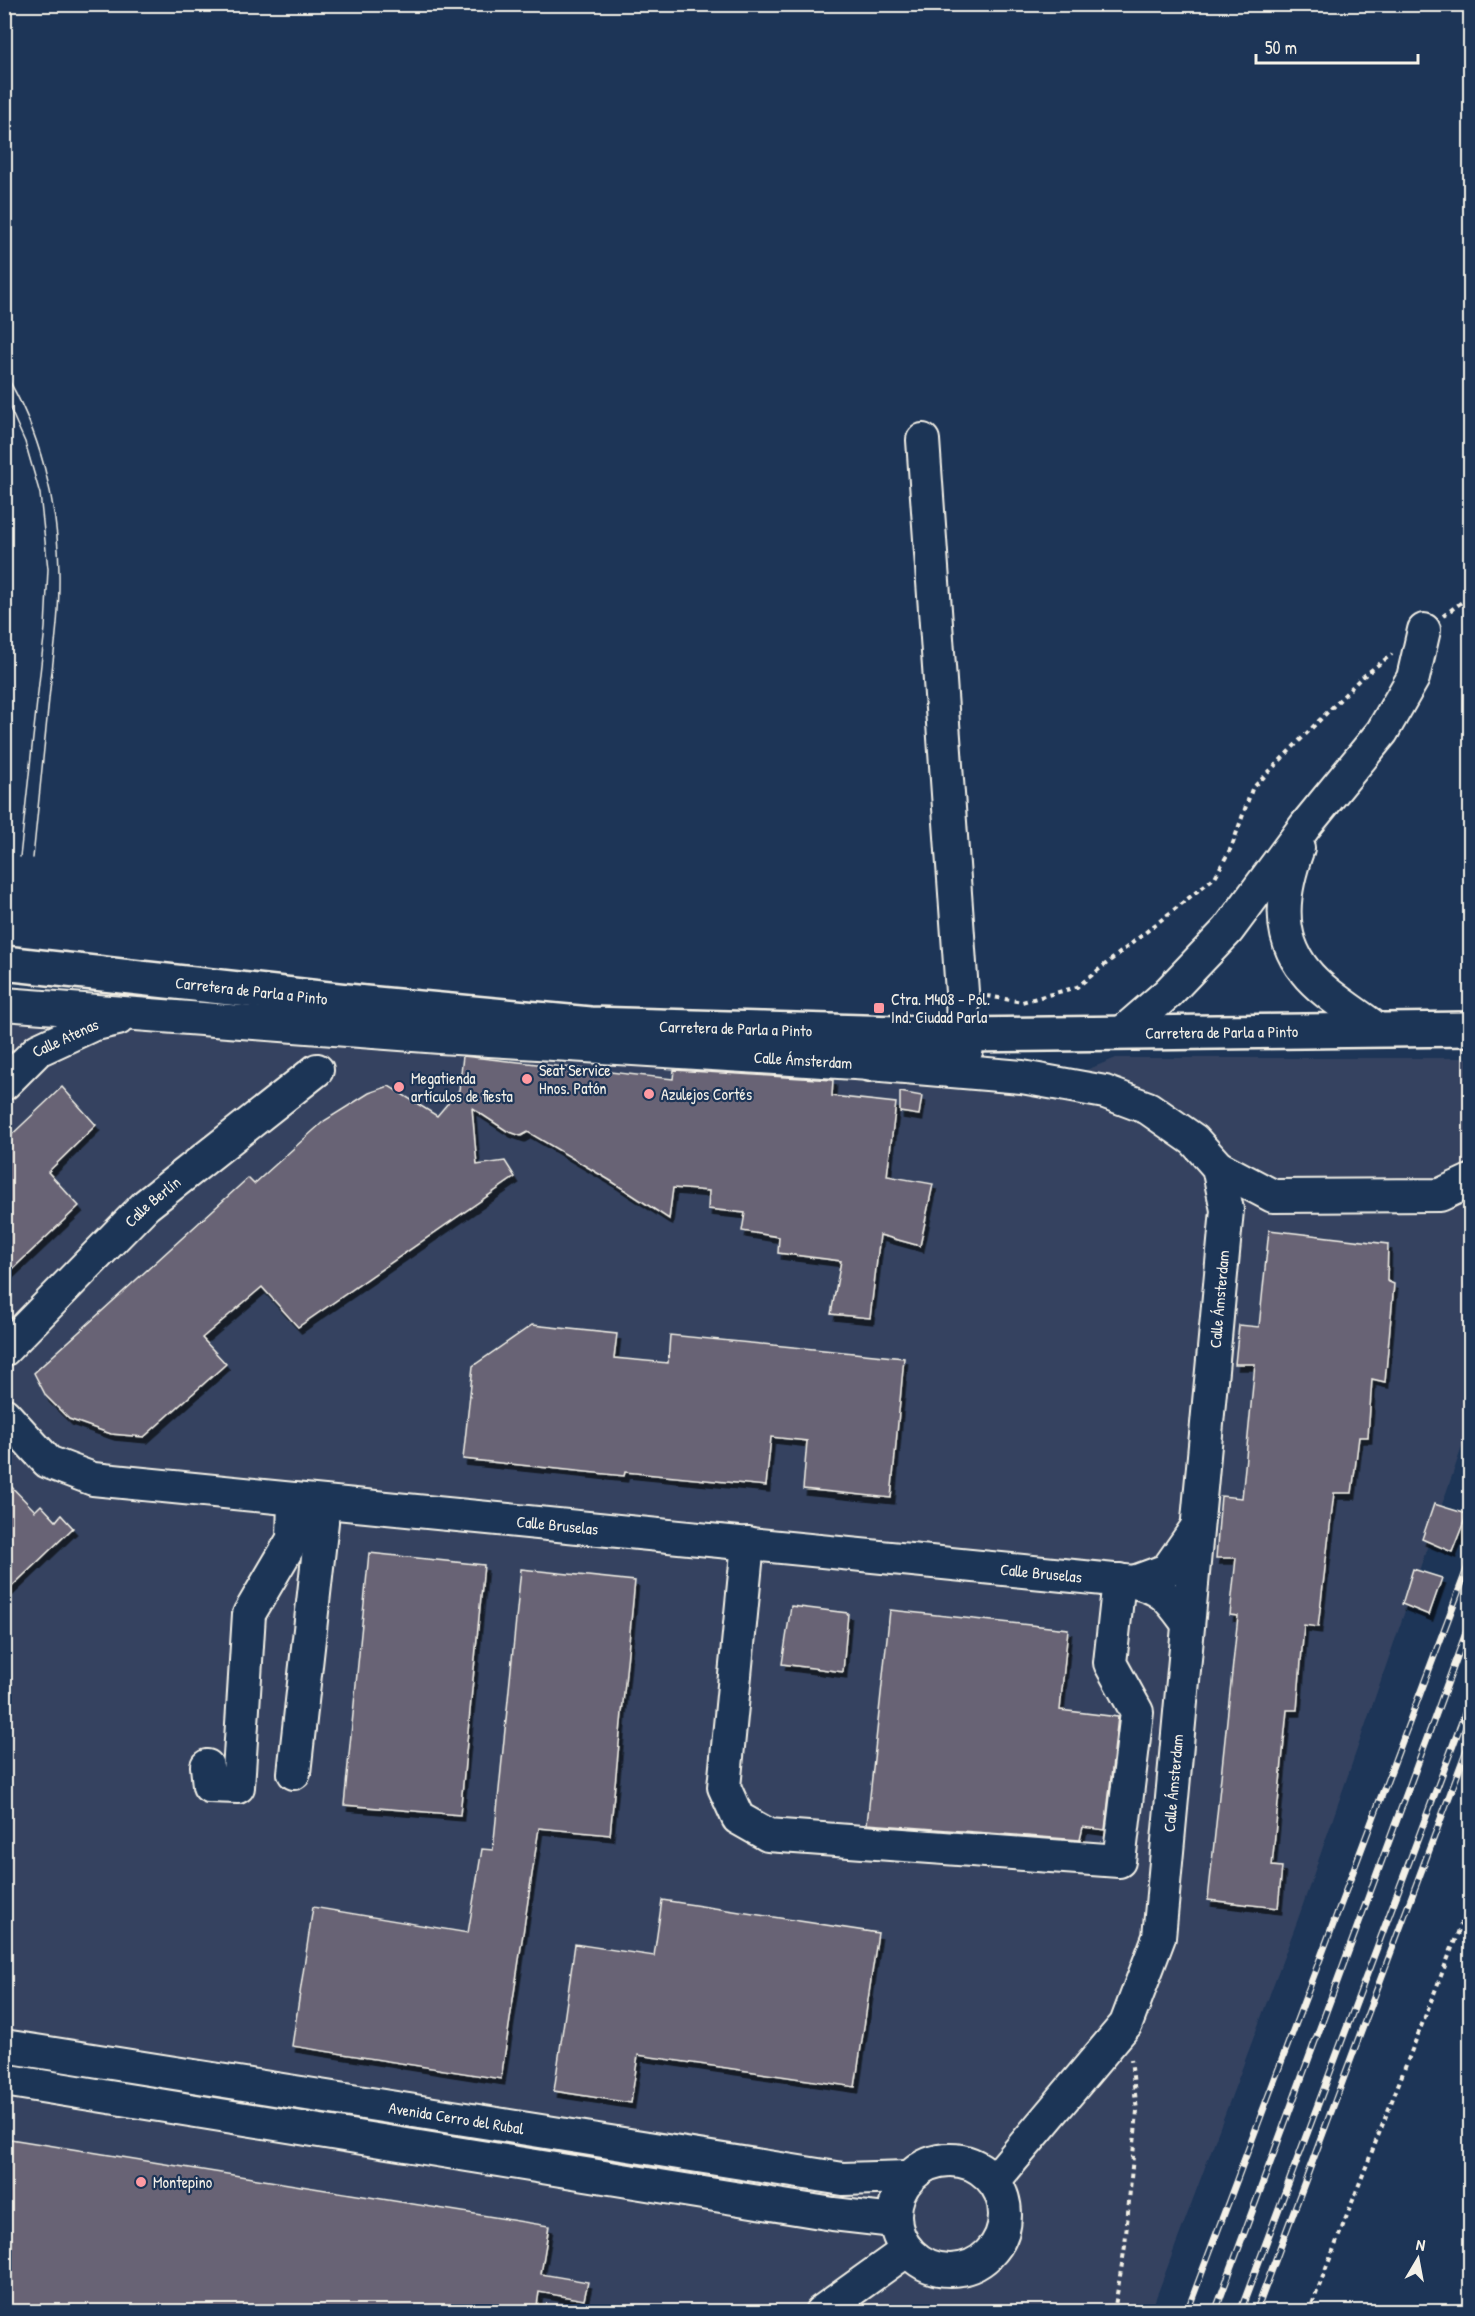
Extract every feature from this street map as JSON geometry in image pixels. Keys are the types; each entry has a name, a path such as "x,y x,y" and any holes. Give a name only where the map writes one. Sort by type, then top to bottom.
{"main road":[{"name":"Carretera de Parla a Pinto","path":"4,963 354,1002 590,1024 963,1035 1470,1029"},
{"path":"870,1064 1089,1033"}],"street":[{"path":"923,440 962,992 963,1035"},
{"path":"1122,1032 1168,993 1228,930 1306,825 1382,732 1413,678 1424,630"},
{"path":"1306,825 1288,875 1283,917 1291,948 1305,972 1378,1030"},
{"name":"Calle Ámsterdam","path":"4,1004 440,1037 870,1064 1022,1077 1105,1092 1148,1108 1194,1140 1218,1167 1227,1210 1159,1937 1126,2024 994,2181"},
{"name":"Calle Atenas","path":"4,1084 38,1050 92,1024 139,1014"},
{"name":"Calle Berlín","path":"4,1350 146,1205 317,1070"},
{"path":"1218,1167 1273,1196 1440,1195 1470,1180"},
{"name":"Calle Bruselas","path":"4,1414 48,1462 93,1479 1127,1581"},
{"path":"207,1766 209,1786 238,1787 249,1614 293,1539 308,1500"},
{"path":"294,1773 321,1533 308,1500"},
{"path":"1127,1581 1167,1570 1197,1526"},
{"path":"748,1543 724,1787 738,1818 768,1835 1119,1861 1137,1712 1110,1663 1127,1581"},
{"path":"1127,1581 1156,1589 1171,1599 1188,1624"},
{"name":"Avenida Cerro del Rubal","path":"4,2046 843,2179 908,2177"},
{"path":"4,2080 821,2212 894,2221"},
{"path":"942,2159 962,2160 980,2168 994,2181 1003,2198 1005,2217 1001,2236 991,2252 984,2258 976,2264 958,2270 939,2270 921,2263 906,2251 894,2221 896,2197 908,2177 924,2165 942,2159"},
{"path":"820,2312 906,2251"}],"path":[{"path":"962,992 1022,1002 1077,987 1215,877 1232,846 1252,789 1360,679 1470,596"},
{"path":"1309,2312 1470,1902"},
{"path":"1114,2312 1125,2246 1137,2111 1126,2024"}],"shaded area":[{"path":"4,1001 1032,1092 1116,1058 1470,1058 1470,1424 1298,1919 1151,2311 5,2311"}],"building":[{"path":"463,1056 673,1079 674,1070 833,1080 832,1096 896,1103 887,1176 933,1184 920,1246 880,1235 870,1318 831,1314 841,1261 778,1253 779,1237 742,1231 745,1213 708,1209 709,1191 673,1188 669,1219 611,1181 528,1132 521,1136 507,1131 472,1108 477,1165 505,1161 515,1177 298,1327 262,1287 202,1338 226,1364 144,1437 111,1434 69,1419 46,1396 34,1373 248,1178 254,1184 324,1121 369,1093 389,1086 437,1116 459,1090"},
{"path":"62,1087 96,1125 48,1172 79,1206 4,1277 4,1142"},
{"path":"900,1092 922,1096 919,1115 900,1112"},
{"path":"1269,1230 1388,1244 1387,1281 1394,1284 1385,1382 1372,1379 1368,1437 1359,1437 1352,1493 1334,1493 1318,1627 1304,1625 1297,1710 1287,1710 1272,1866 1282,1867 1278,1908 1208,1900 1238,1616 1230,1615 1236,1558 1216,1558 1221,1496 1242,1498 1255,1364 1235,1364 1239,1325 1259,1327"},
{"path":"532,1325 617,1334 614,1358 668,1363 670,1335 904,1358 891,1498 803,1489 807,1441 771,1437 766,1486 625,1472 624,1476 463,1459 473,1366"},
{"path":"4,1479 35,1511 41,1505 56,1521 61,1515 73,1528 4,1594"},
{"path":"1434,1504 1467,1514 1452,1552 1422,1539"},
{"path":"369,1553 484,1565 460,1815 344,1805"},
{"path":"521,1569 635,1581 610,1835 539,1828 501,2079 292,2046 313,1907 468,1933 482,1849 493,1850"},
{"path":"1413,1569 1442,1578 1429,1615 1402,1604"},
{"path":"791,1606 848,1613 843,1672 782,1664"},
{"path":"890,1610 1068,1629 1060,1710 1118,1717 1105,1830 1083,1827 1080,1840 867,1824"},
{"path":"662,1900 878,1933 855,2087 638,2055 631,2103 554,2091 575,1944 654,1956"},
{"name":"Montepino","path":"4,2138 549,2226 541,2274 588,2282 584,2300 539,2292 536,2312 4,2312"}],"tram line":[{"path":"4,372 28,418 45,468 58,546 57,620 33,858"},
{"path":"4,395 25,442 40,494 48,569 45,628 20,857"}],"railway":[{"path":"1187,2312 1470,1561"},
{"path":"1215,2312 1470,1622"},
{"path":"1240,2312 1470,1700"},
{"path":"1256,2312 1470,1741"}],"place":[{"name":"Ctra. M408 - Pol. Ind. Ciudad Parla","path":"879,1008"},
{"name":"Seat Service Hnos. Patón","path":"527,1079"},
{"name":"Megatienda artículos de fiesta","path":"399,1087"},
{"name":"Azulejos Cortés","path":"649,1094"},
{"name":"Montepino","path":"141,2182"}]}
